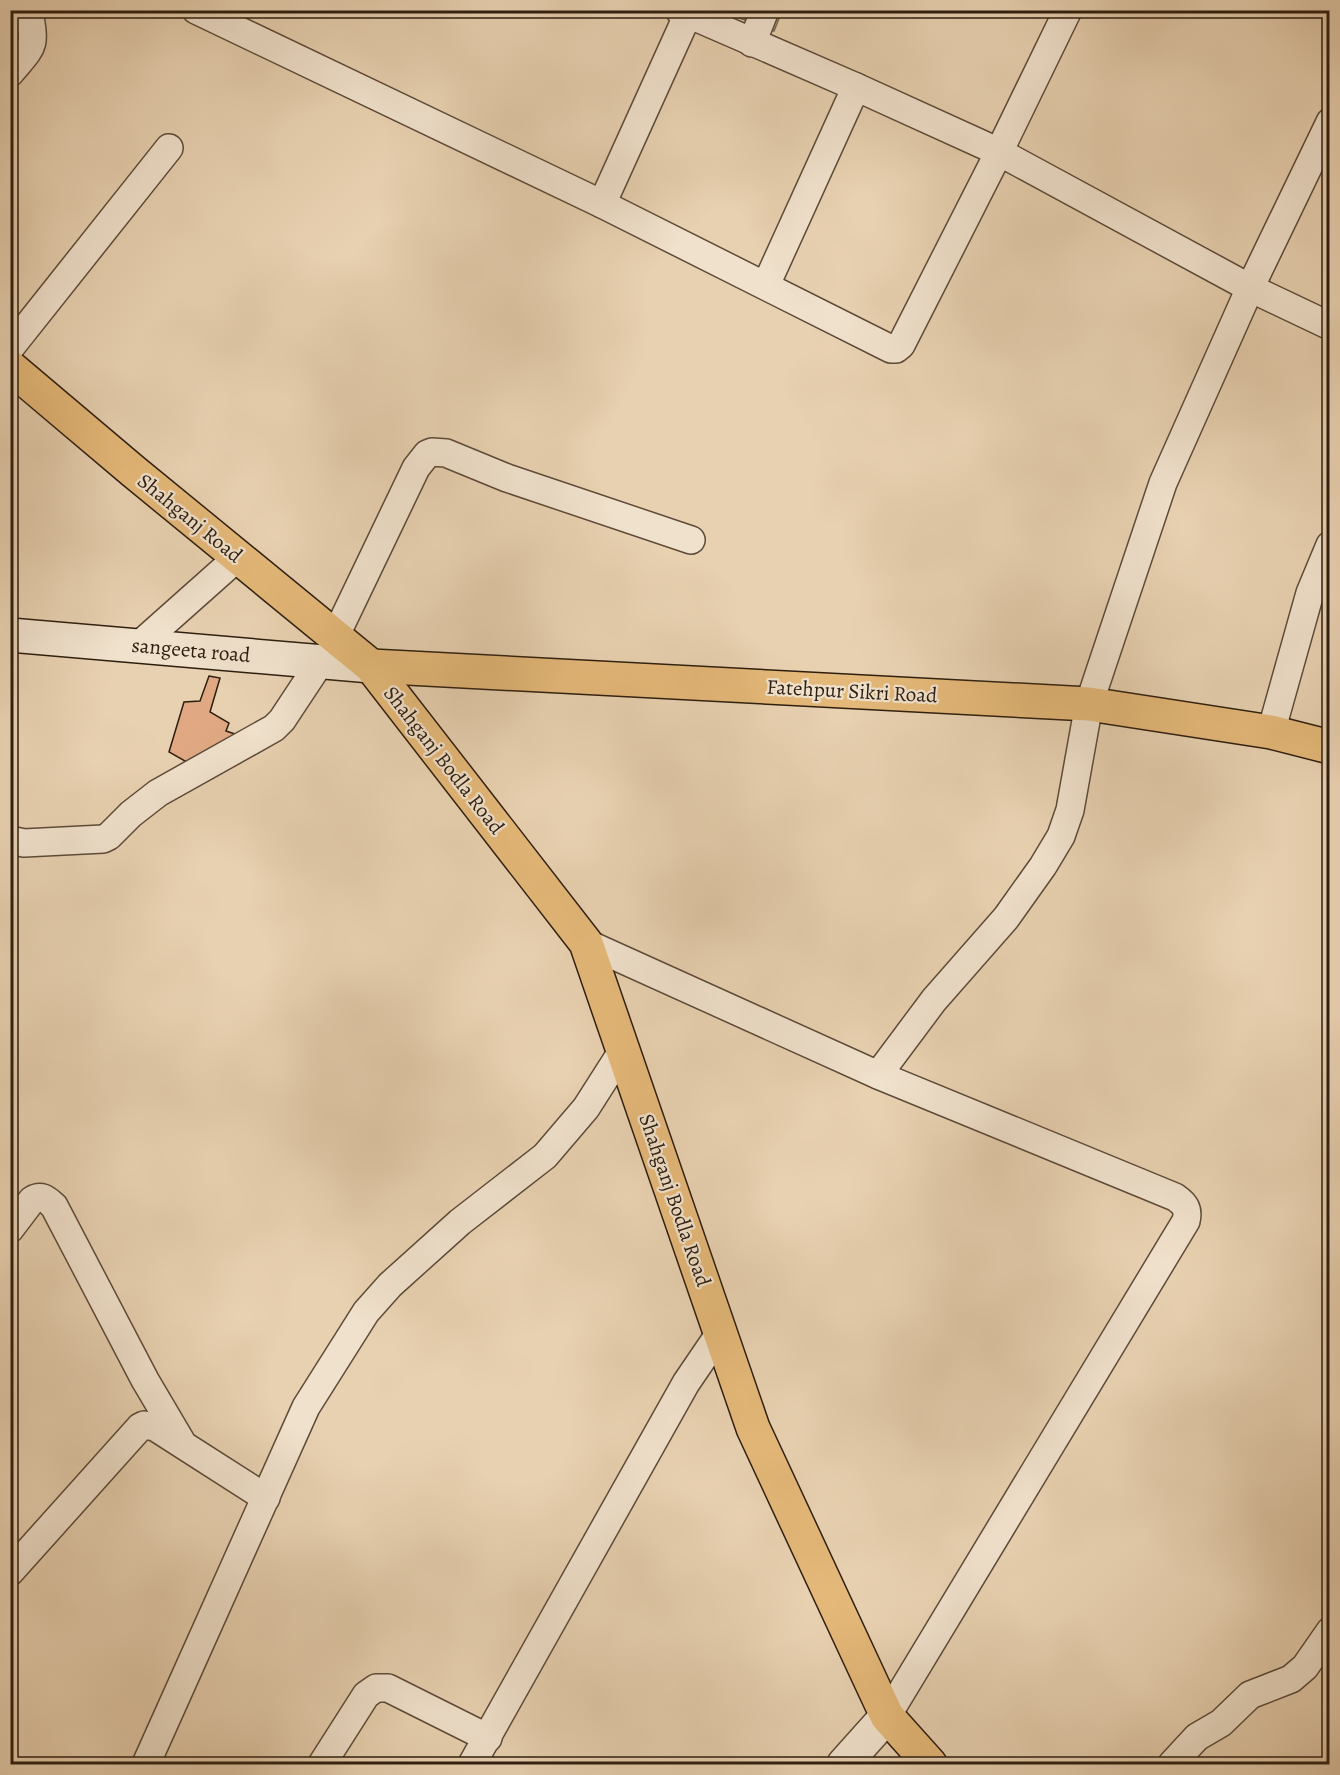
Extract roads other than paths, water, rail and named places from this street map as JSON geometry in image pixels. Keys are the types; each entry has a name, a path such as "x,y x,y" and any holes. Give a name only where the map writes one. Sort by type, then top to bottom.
{"main road":[{"name":"Shahganj Road","path":"10,367 238,557 328,649 371,666"},
{"name":"sangeeta road","path":"10,635 138,646 328,649"},
{"name":"Fatehpur Sikri Road","path":"371,666 1089,704 1271,732 1329,747"},
{"name":"Shahganj Bodla Road","path":"371,666 586,943 753,1428 887,1716 930,1764"},
{"path":"844,1764 887,1716"}],"street":[{"path":"10,73 33,43 29,10"},
{"path":"196,10 602,204 891,349 896,349 901,345 1068,10"},
{"path":"752,43 765,10"},
{"path":"602,204 684,13 999,152 1250,288 1329,326"},
{"path":"766,285 856,87"},
{"path":"878,1075 934,1000 1006,918 1043,867 1061,836 1070,810 1089,704 1163,483 1250,288 1329,122"},
{"path":"10,348 169,148"},
{"path":"10,840 24,843 94,840 109,836 131,814 158,793 274,728 282,720 328,649 416,468 426,454 446,453 507,478 691,540"},
{"path":"1271,732 1310,593 1329,545"},
{"path":"138,646 238,557"},
{"path":"586,943 878,1075 1175,1197 1186,1205 1188,1213 1186,1221 887,1716"},
{"path":"146,1764 306,1407 366,1312 390,1285 460,1222 544,1156 586,1108 623,1050"},
{"path":"10,1229 32,1200 37,1197 47,1200 54,1206 145,1380 183,1445"},
{"path":"472,1764 686,1383 720,1333"},
{"path":"10,1572 144,1425 155,1427 266,1498"},
{"path":"1172,1764 1197,1737 1221,1722 1250,1695 1291,1679 1305,1667 1329,1631"},
{"path":"322,1764 366,1695 376,1688 388,1688 488,1738"}]}
